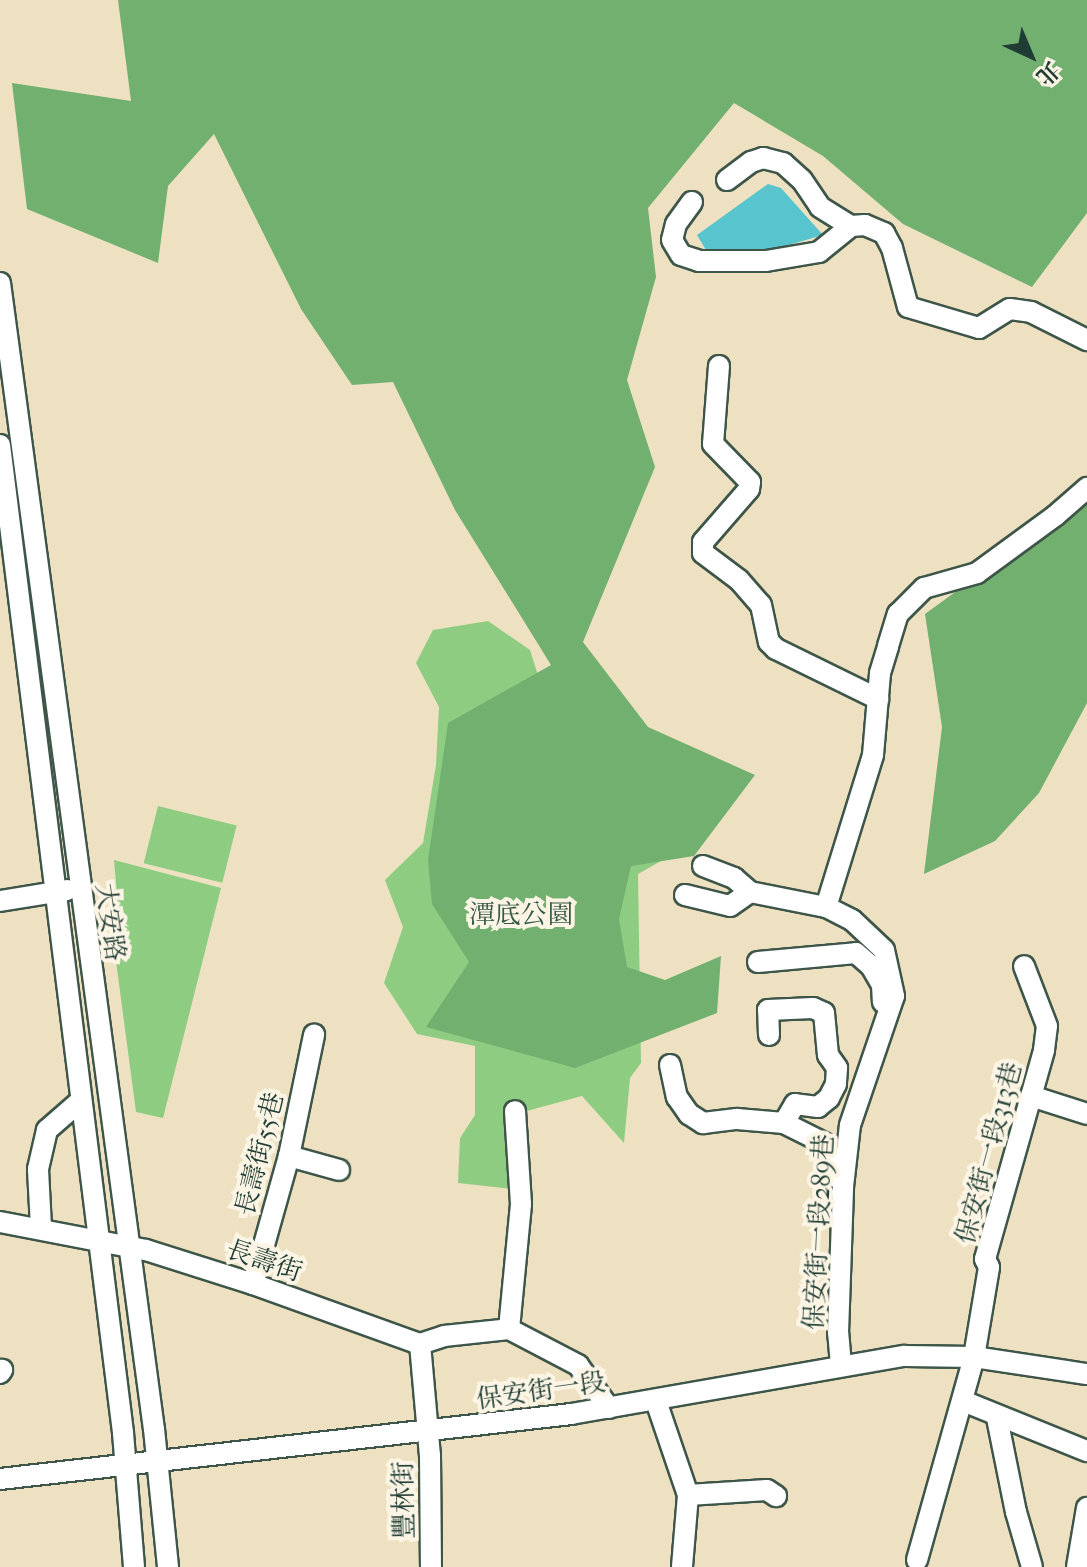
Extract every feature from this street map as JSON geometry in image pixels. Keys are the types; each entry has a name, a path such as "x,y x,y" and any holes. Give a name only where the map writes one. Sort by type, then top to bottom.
{"street":[{"path":"727,180 751,162 763,158 783,163 802,180 820,207 851,226"},
{"path":"692,202 676,224 672,240 681,255 699,261 766,261 819,252 851,226 865,225 884,233 892,248 908,307 979,328 1010,309 1031,312 1087,340"},
{"name":"大安路","path":"0,283 157,1459 168,1567"},
{"path":"719,366 713,444 750,482 749,489 703,542 703,553 739,580 761,605 769,642 776,649 878,699"},
{"name":"大安路","path":"0,445 126,1463 134,1567"},
{"path":"826,907 873,755 878,699 888,646 898,614 924,588 977,573 1047,522 1087,488"},
{"path":"685,895 730,906 750,892 734,878 703,866"},
{"path":"0,901 79,887"},
{"name":"保安街一段289巷","path":"750,892 826,907 852,920 884,950 894,996 850,1125 843,1187 838,1333 841,1365"},
{"path":"758,962 856,953 871,966 882,985 883,1012 888,1020"},
{"name":"保安街一段313巷","path":"917,1560 974,1357 989,1267 985,1259 1031,1096 1047,1026 1024,966"},
{"path":"769,1035 768,1010 813,1008 824,1013 828,1055 837,1068 836,1084 829,1098 818,1107 795,1104 784,1123"},
{"name":"長壽街55巷","path":"253,1284 289,1156 314,1035"},
{"path":"670,1065 677,1097 689,1114 703,1123 737,1119 784,1123 824,1143 843,1187"},
{"path":"1031,1096 1087,1114"},
{"path":"41,1227 38,1169 47,1130 79,1102"},
{"path":"509,1329 521,1204 515,1111"},
{"path":"289,1156 339,1170"},
{"name":"長壽街","path":"0,1222 41,1227 129,1246 253,1284 420,1344"},
{"path":"428,1433 420,1344 444,1336 509,1329 578,1365 609,1408"},
{"name":"保安街一段","path":"0,1479 157,1459 428,1433 656,1401 841,1365 905,1356 974,1357 1087,1374"},
{"path":"656,1401 688,1495 682,1567"},
{"path":"963,1401 997,1418 1087,1451"},
{"path":"997,1418 1016,1512 1032,1567"},
{"name":"豐林街","path":"428,1433 431,1567"},
{"path":"688,1495 767,1490 776,1496"},
{"path":"1077,1567 1087,1508"}],"green space":[{"path":"118,0 1087,0 1087,213 1032,287 903,224 823,156 734,103 648,208 656,277 627,380 655,467 583,642 648,727 755,775 694,856 631,866 619,919 627,967 665,980 721,956 717,1013 575,1068 426,1027 469,962 432,904 428,860 448,723 551,665 455,510 393,382 352,385 301,309 214,134 168,186 158,263 27,209 12,83 131,101"},
{"path":"1087,496 1087,703 1039,793 995,841 924,874 942,727 925,614"},
{"name":"潭底公園","path":"488,621 530,650 563,754 700,839 638,874 641,1063 630,1078 624,1143 582,1096 523,1112 513,1189 458,1183 460,1138 475,1115 475,1046 417,1034 384,983 403,927 385,880 423,843 436,765 439,707 416,663 433,630"},
{"path":"158,806 237,826 222,883 144,863"},
{"path":"114,860 221,888 163,1118 136,1112 110,916 119,917"}],"water":[{"path":"768,184 781,188 823,235 768,251 706,250 697,235"}]}
